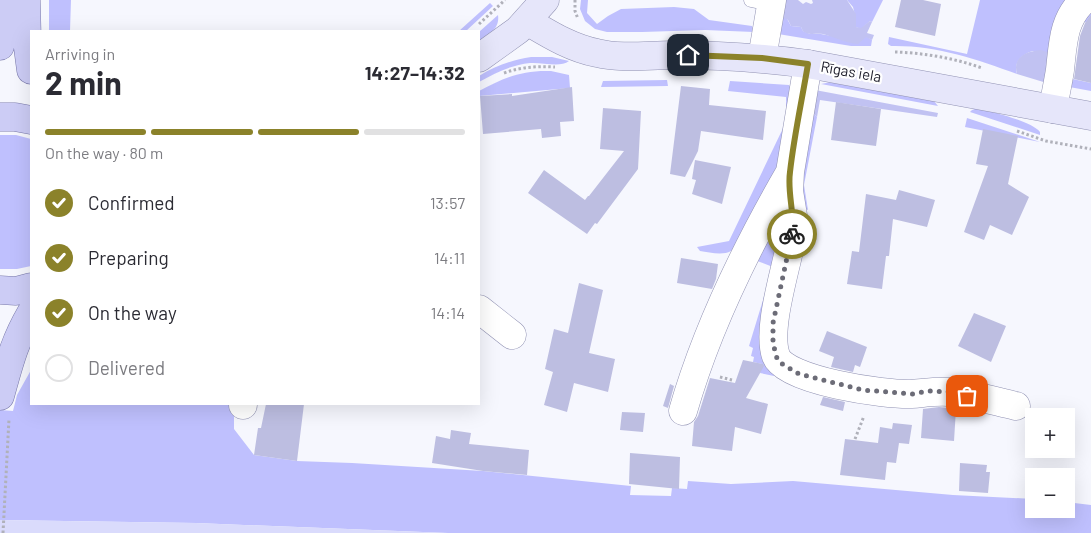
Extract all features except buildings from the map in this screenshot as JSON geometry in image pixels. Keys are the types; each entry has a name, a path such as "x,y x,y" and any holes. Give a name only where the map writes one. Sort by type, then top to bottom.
{"main road":[{"path":"0,46 6,0"},
{"path":"26,0 27,40 30,62"},
{"path":"480,57 518,30 544,0"},
{"name":"Rīgas iela","path":"527,21 554,37 580,49 598,54 762,58 808,64 1091,116"},
{"path":"0,117 16,116 30,120"},
{"path":"0,290 16,291 30,288"},
{"path":"5,403 8,362 20,332 30,315"}],"street":[{"path":"1053,109 1064,35 1069,18 1084,0"},
{"path":"762,58 765,1"},
{"path":"808,64 790,172 789,191 794,222 773,323 773,342 779,362 799,374 863,390 912,394 929,391 951,392 1016,406"},
{"path":"683,411 705,344 741,262 790,172"},
{"path":"480,310 512,335"}],"path":[{"path":"478,24 505,0"},
{"path":"501,74 529,67 571,68 580,49"},
{"path":"1012,129 1046,140 1091,149"},
{"path":"3,533 5,403"}],"shaded area":[{"path":"49,0 71,0 70,30 49,30"},
{"path":"581,0 588,0 587,13 597,24 621,9 674,7 694,9 709,20 752,26 754,32 705,30 607,32 595,29 585,21 580,9"},
{"path":"781,0 798,0 803,4 806,2 811,4 813,3 812,0 847,0 856,14 856,27 861,28 870,21 872,22 867,33 874,35 872,40 866,37 858,44 823,34 806,33 801,27 791,26 788,20 782,17"},
{"path":"847,0 883,0 872,22 870,21 861,29 856,27 853,7"},
{"path":"980,0 1074,0 1054,59 1033,51 1029,52 1017,62 1017,74 939,50 891,46 888,44 889,37 967,54"},
{"path":"490,3 493,6 467,30 460,30"},
{"path":"780,6 791,26 801,27 803,31 810,34 837,37 845,41 866,36 872,40 871,46 851,46 778,34"},
{"path":"1087,11 1091,12 1091,23 1078,21 1068,78 1091,83 1091,91 1064,86 1066,56 1074,23"},
{"path":"498,15 496,28 480,40 480,31"},
{"path":"1041,50 1050,53 1050,84 1017,74 1017,63 1022,56"},
{"path":"531,57 552,57 569,61 561,64 530,63 516,66 480,82 480,75 510,62"},
{"path":"551,71 569,75 570,88 480,96 480,90 497,82 522,73"},
{"path":"667,80 668,86 601,87 603,81"},
{"path":"730,81 789,85 792,93 793,113 778,167 742,240 731,251 724,253 700,251 697,247 729,241 786,122 786,97 728,91"},
{"path":"831,82 934,101 938,106 821,84"},
{"path":"815,90 938,113 937,117 820,100 817,117 811,111"},
{"path":"978,108 1028,124 1040,132 1040,135 970,112"},
{"path":"811,111 817,117 804,185 808,210 803,208 797,189"},
{"path":"967,118 1040,142 965,127"},
{"path":"0,135 16,135 30,139 30,266 17,269 0,269"},
{"path":"778,215 787,217 788,229 768,333 769,355 774,376 760,373 762,364 753,362 754,357 751,356 753,348 749,346 773,267 752,259 703,371 701,370 748,259 772,219"},
{"path":"30,372 30,405 234,405 234,429 254,455 297,461 483,471 631,486 630,495 671,496 672,488 687,489 688,481 731,484 793,481 953,495 1025,499 1025,518 1075,518 1075,503 1091,505 1091,533 448,533 196,523 0,520 0,410 13,411 17,395"},
{"path":"0,520 196,523 448,533 0,533"}],"way so far":[{"path":"792,234 773,323 773,342 779,362 799,374 863,390 912,394 929,391 951,392 967,396"}],"route":[{"path":"688,55 762,58 808,64 790,172 789,191 794,222 792,234"}]}
